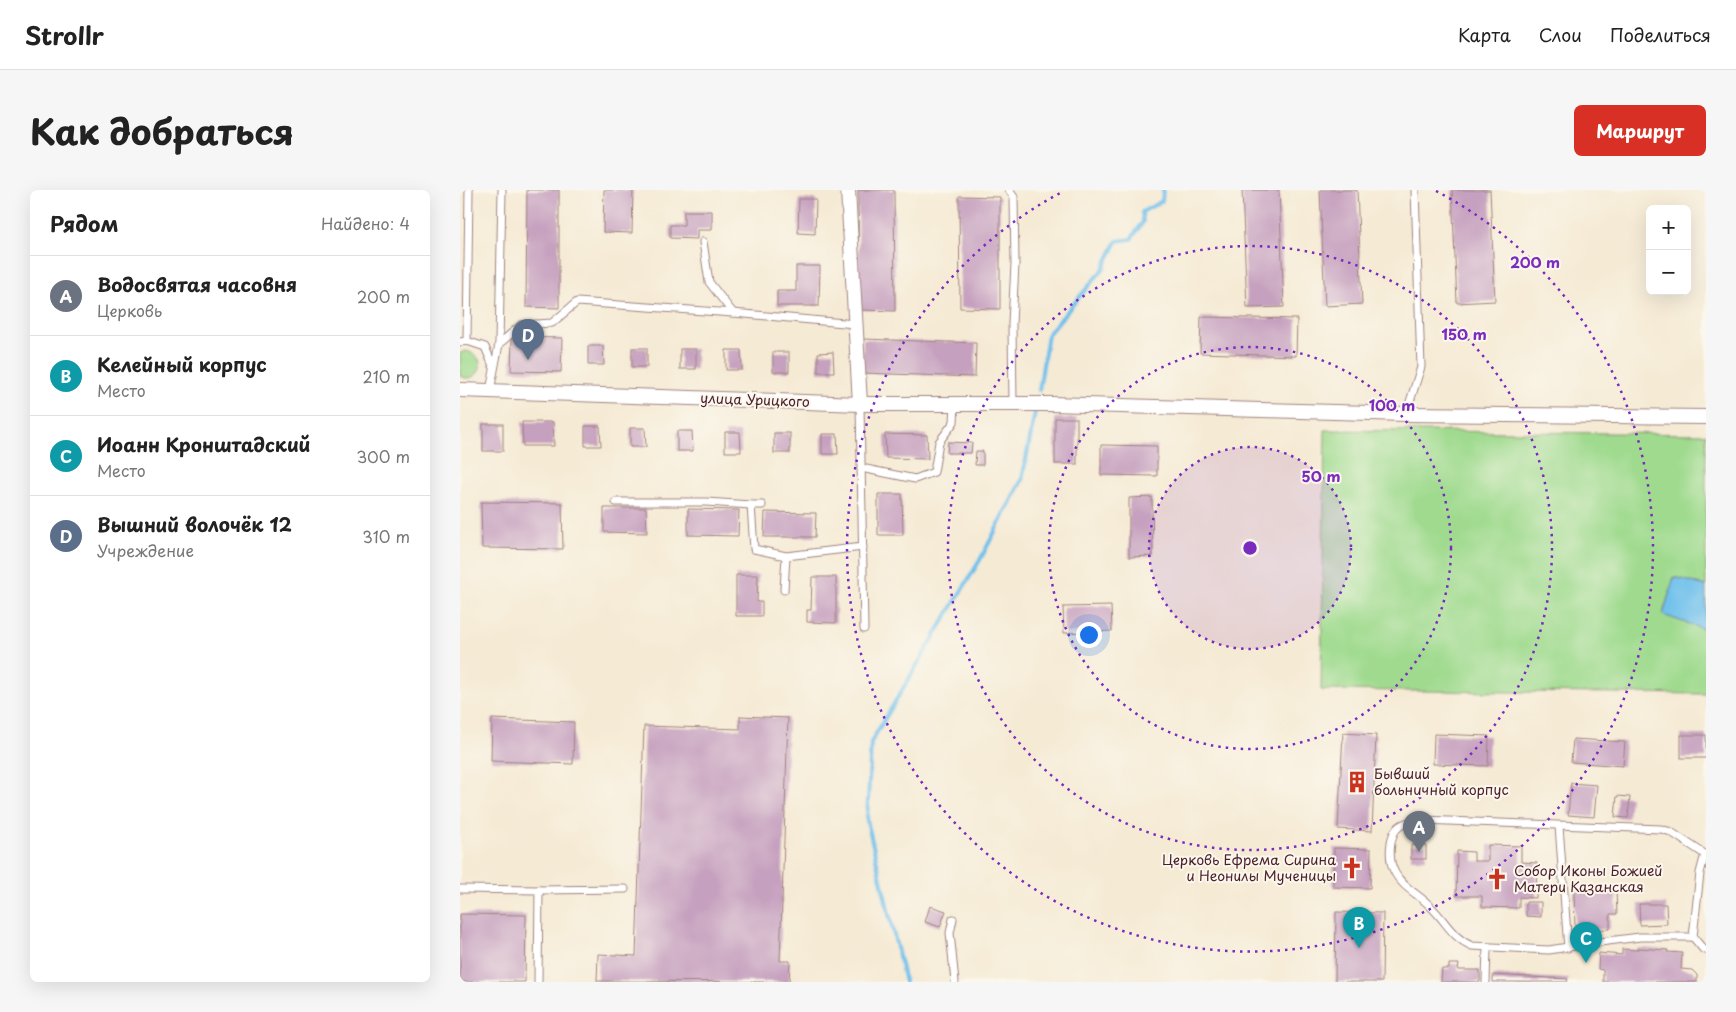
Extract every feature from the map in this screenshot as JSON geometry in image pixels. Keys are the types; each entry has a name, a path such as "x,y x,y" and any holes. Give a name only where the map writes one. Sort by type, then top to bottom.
{"street":[{"path":"848,190 860,404"},
{"name":"улица Урицкого","path":"460,390 860,404 1051,404 1406,414 1706,417"}],"lane":[{"path":"469,190 464,342 486,347 494,366"},
{"path":"490,391 499,344 502,190"},
{"path":"1009,190 1014,196 1015,264 1012,324 1012,404"},
{"path":"1406,414 1421,368 1416,190"},
{"path":"703,242 709,282 733,312"},
{"path":"499,344 521,325 552,323 576,302 733,312 855,324"},
{"path":"860,404 864,629"},
{"path":"861,468 915,478 934,472 938,442 954,422 955,404"},
{"path":"616,502 706,502 762,505"},
{"path":"752,505 754,549 786,556 863,547"},
{"path":"784,590 786,556"},
{"path":"1693,937 1640,938 1550,950 1487,947 1468,944 1454,936 1430,905 1408,888 1394,872 1391,859 1394,833 1400,825 1422,820 1660,829 1671,832 1706,855 1700,873 1693,937 1706,950"},
{"path":"1559,826 1568,948"},
{"path":"460,889 625,889"},
{"path":"538,982 539,890"},
{"path":"953,919 950,932 955,982"},
{"path":"1486,982 1487,947"}],"green space":[{"path":"466,351 474,354 479,359 480,370 472,377 466,378 460,376 460,353"},
{"path":"1325,430 1706,434 1706,586 1674,577 1663,614 1706,630 1706,694 1321,690"}],"water":[{"path":"1674,577 1706,586 1706,630 1663,615"}],"building":[{"path":"527,190 559,190 559,308 526,307"},
{"path":"604,190 633,190 632,233 603,232"},
{"path":"858,190 894,190 895,311 859,310"},
{"path":"1242,190 1279,190 1284,307 1247,308"},
{"path":"1320,190 1357,190 1362,304 1325,306"},
{"path":"1452,190 1490,190 1495,301 1457,303"},
{"path":"959,196 1000,197 1000,309 960,308"},
{"path":"799,199 816,199 815,234 798,233"},
{"path":"684,211 712,211 712,230 697,230 697,239 670,238 670,225 684,225"},
{"path":"796,266 820,266 819,306 777,306 777,291 796,291"},
{"path":"1201,317 1297,319 1296,356 1200,353"},
{"path":"512,337 562,338 561,372 511,371"},
{"path":"863,339 976,343 975,377 862,373"},
{"path":"588,346 603,346 604,365 588,365"},
{"path":"632,348 647,348 647,367 632,367"},
{"path":"680,349 696,349 696,369 680,369"},
{"path":"726,350 741,350 742,370 726,370"},
{"path":"773,352 789,352 789,372 773,372"},
{"path":"833,352 834,372 818,372 818,353"},
{"path":"1055,418 1077,418 1077,464 1055,464"},
{"path":"522,422 553,422 554,446 523,446"},
{"path":"483,424 503,424 503,451 483,451"},
{"path":"585,426 600,426 601,446 585,446"},
{"path":"630,428 645,428 646,447 630,447"},
{"path":"677,431 692,431 693,451 677,451"},
{"path":"725,432 740,432 741,452 725,452"},
{"path":"774,433 790,433 790,453 774,453"},
{"path":"822,434 837,434 838,454 822,454"},
{"path":"885,434 927,435 928,459 886,458"},
{"path":"948,442 972,443 971,453 947,453"},
{"path":"1101,445 1157,446 1157,476 1101,475"},
{"path":"976,451 983,451 983,465 975,465"},
{"path":"878,494 902,494 903,535 878,535"},
{"path":"1152,497 1153,556 1129,557 1129,498"},
{"path":"481,502 562,503 563,549 482,548"},
{"path":"604,508 646,508 647,533 604,532"},
{"path":"688,509 739,510 738,536 688,535"},
{"path":"765,512 816,513 815,537 764,537"},
{"path":"736,575 758,575 757,602 762,602 762,616 736,616"},
{"path":"812,577 836,577 836,623 807,622 807,610 811,610"},
{"path":"1111,606 1112,631 1064,633 1063,607"},
{"path":"740,716 788,718 780,961 790,961 789,982 597,981 598,954 636,956 644,726 740,729"},
{"path":"492,719 574,722 573,764 491,761"},
{"name":"Бывший больничный корпус","path":"1343,733 1376,735 1372,831 1338,829"},
{"path":"1434,734 1489,736 1488,766 1433,764"},
{"path":"1681,735 1706,735 1706,758 1681,758"},
{"path":"1573,739 1625,742 1623,766 1571,762"},
{"path":"1571,783 1597,785 1594,817 1568,815"},
{"path":"1617,796 1630,797 1628,818 1615,817"},
{"path":"1411,845 1426,845 1426,859 1411,859"},
{"name":"Собор Иконы Божией Матери Казанская","path":"1488,845 1521,846 1521,862 1537,863 1536,898 1519,897 1519,908 1482,907 1482,896 1456,896 1457,851 1474,852 1474,861 1488,861"},
{"name":"Церковь Ефрема Сирина и Неонилы Мученицы","path":"1334,848 1371,849 1370,888 1333,887"},
{"path":"1616,891 1617,914 1610,914 1610,929 1575,930 1574,892"},
{"path":"1526,902 1541,902 1541,917 1526,916"},
{"path":"1639,904 1666,904 1667,924 1640,925"},
{"path":"930,906 946,911 940,927 925,922"},
{"path":"1336,912 1383,913 1382,982 1335,982"},
{"path":"460,914 526,915 525,982 460,982"},
{"path":"1638,948 1682,953 1681,969 1692,970 1697,975 1697,982 1603,982 1603,970 1598,969 1599,953 1622,955 1622,949 1637,950"},
{"path":"1449,964 1459,964 1458,970 1480,970 1480,982 1441,982 1442,969 1449,969"},
{"path":"1493,975 1568,979 1567,982 1493,982"}],"waterway":[{"path":"1039,390 1048,334 1103,269 1117,241 1131,239 1143,222 1142,212 1162,201 1163,190"},
{"path":"905,982 867,820 871,742 980,560 1022,480 1035,412"}],"place":[{"name":"Вышний волочёк 12","path":"528,360"},
{"name":"Бывший больничный корпус","path":"1357,782"},
{"name":"Водосвятая часовня","path":"1419,852"},
{"name":"Церковь Ефрема Сирина и Неонилы Мученицы","path":"1352,868"},
{"name":"Собор Иконы Божией Матери Казанская","path":"1497,879"},
{"name":"Келейный корпус","path":"1359,948"},
{"name":"Иоанн Кронштадский","path":"1586,963"}]}
